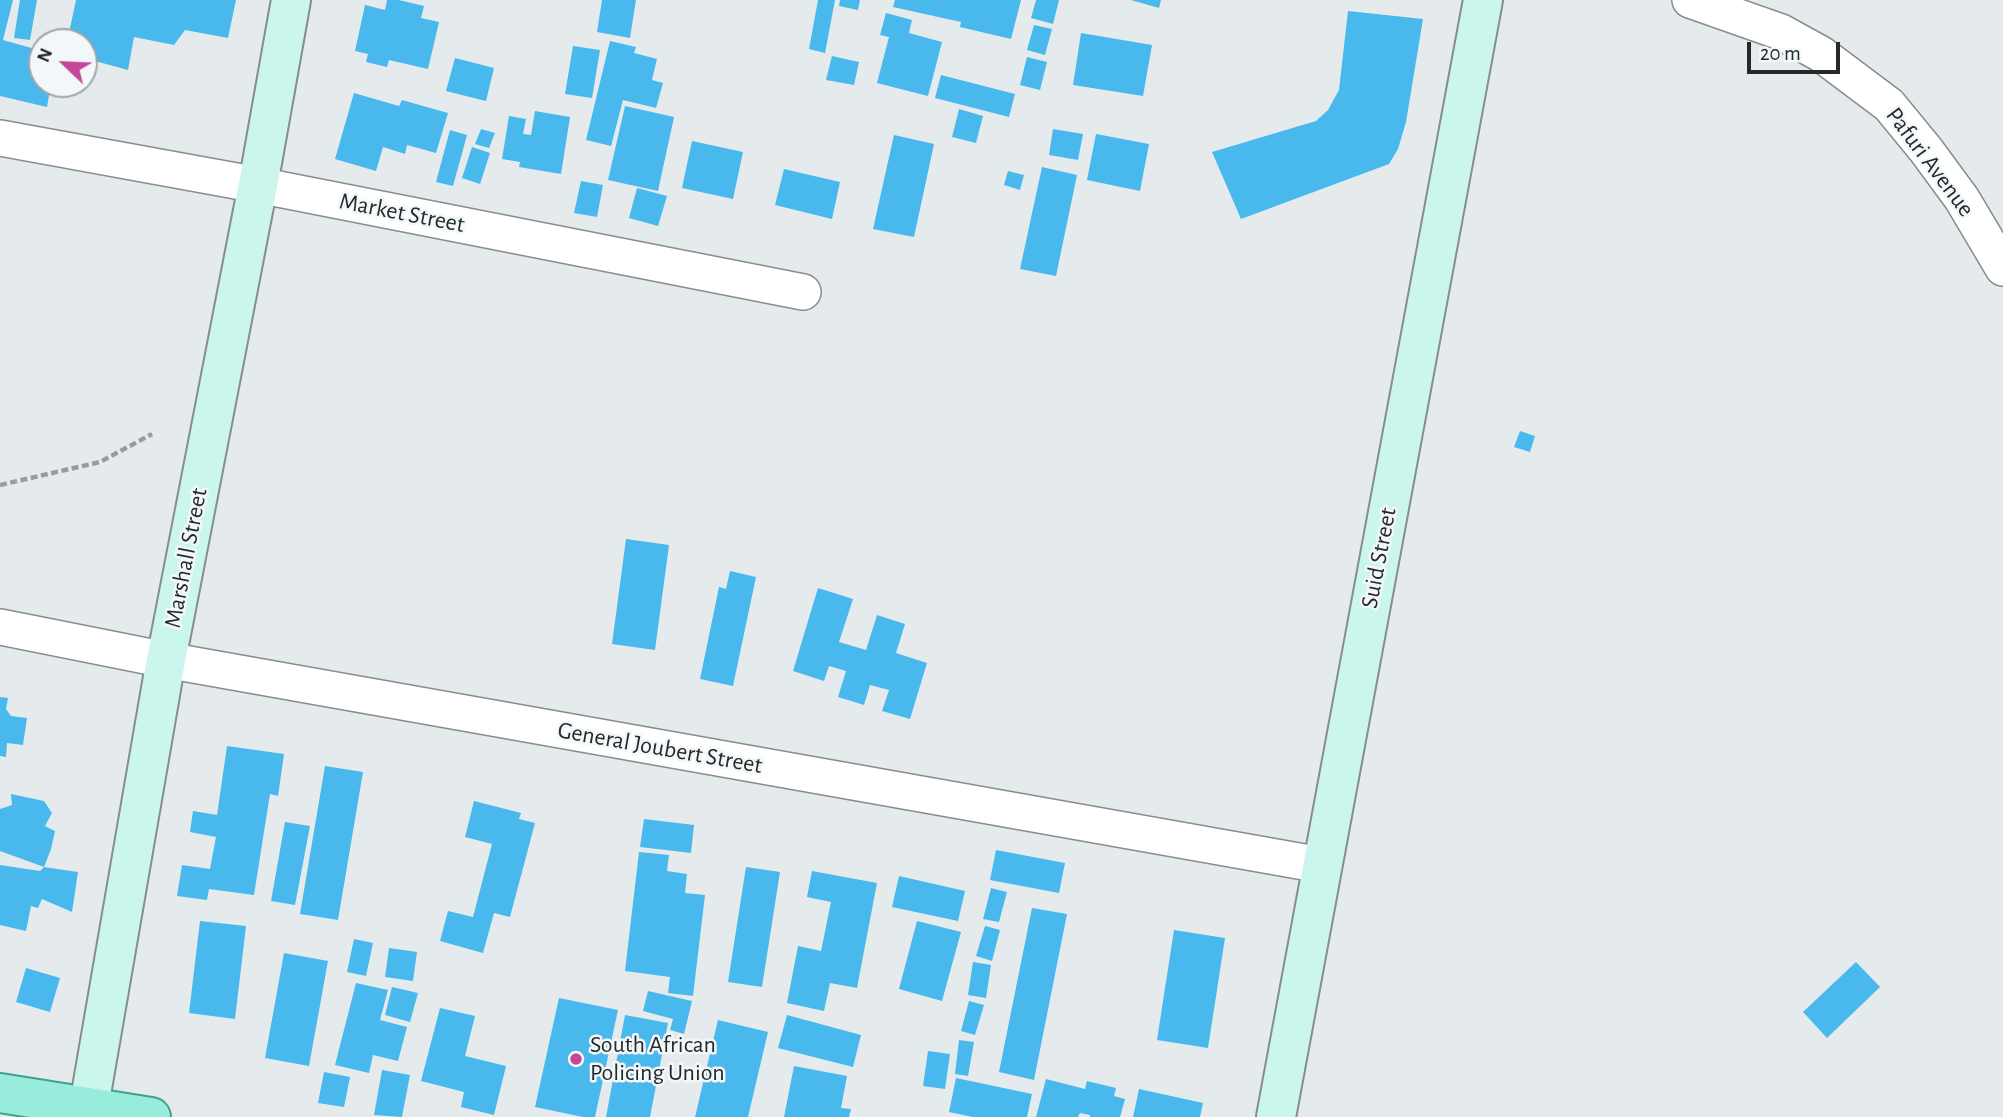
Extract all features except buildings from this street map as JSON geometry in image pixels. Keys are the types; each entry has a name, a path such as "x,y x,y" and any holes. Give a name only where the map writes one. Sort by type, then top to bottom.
{"main road":[{"path":"0,1093 87,1112 152,1117"}],"street":[{"name":"Marshall Street","path":"87,1112 166,660 291,0"},
{"name":"Suid Street","path":"1276,1117 1483,0"},
{"name":"Pafuri Avenue","path":"1690,0 1781,32 1821,54 1889,105 1962,199 2003,268"},
{"name":"Market Street","path":"0,138 258,185 803,292"},
{"name":"General Joubert Street","path":"0,627 166,660 1321,865"}],"path":[{"path":"0,485 100,462 152,434"}],"place":[{"name":"South African Policing Union","path":"576,1059"}]}
